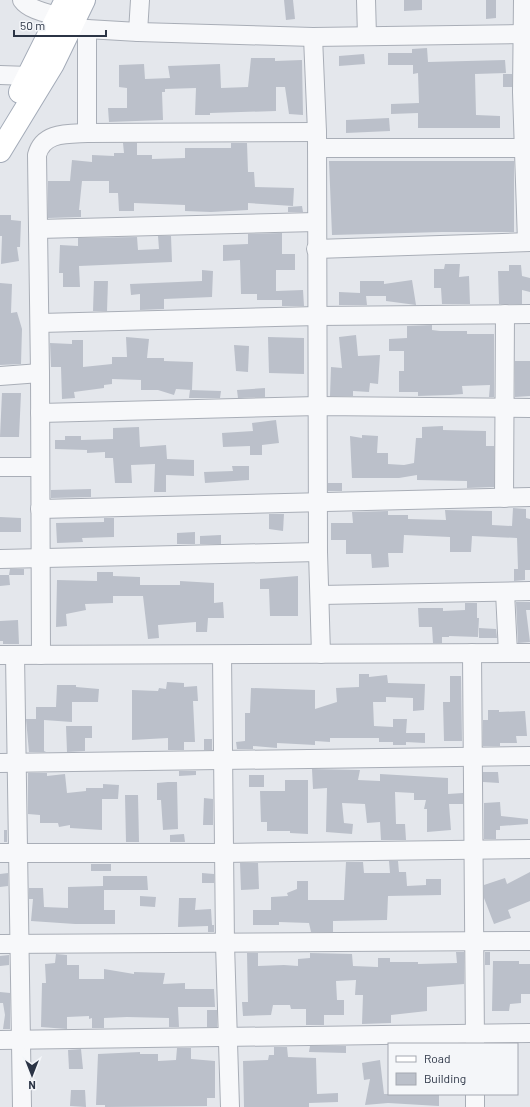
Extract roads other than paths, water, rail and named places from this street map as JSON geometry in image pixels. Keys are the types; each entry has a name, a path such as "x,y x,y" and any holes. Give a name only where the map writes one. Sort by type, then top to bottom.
{"main road":[{"path":"0,128 29,76 67,19 84,0"},
{"path":"0,151 53,64 67,19"}],"street":[{"path":"22,0 25,4 33,8 67,19 138,32 313,37 522,34"},
{"path":"138,32 140,0"},
{"path":"366,0 367,36"},
{"path":"316,249 528,242 526,92 522,34 526,2"},
{"path":"67,19 87,133"},
{"path":"313,37 318,316 318,552 321,654"},
{"path":"0,75 29,76"},
{"path":"41,654 40,323 37,155 39,148 48,139 56,136 87,133 527,148"},
{"path":"38,230 316,222"},
{"path":"504,498 505,314"},
{"path":"40,323 318,316 530,314"},
{"path":"0,376 40,373"},
{"path":"40,413 318,406 530,408"},
{"path":"0,467 40,467"},
{"path":"40,509 530,497"},
{"path":"0,559 318,552"},
{"path":"320,595 530,591"},
{"path":"505,592 508,653"},
{"path":"22,1107 19,853 9,763 8,655 530,653"},
{"path":"472,654 475,1039"},
{"path":"222,655 224,760 224,944 230,1107"},
{"path":"9,763 530,756"},
{"path":"0,853 224,853 530,849"},
{"path":"0,944 224,944 530,940"},
{"path":"0,1040 227,1038 475,1039 530,1033"},
{"path":"475,1095 475,1107"}]}
